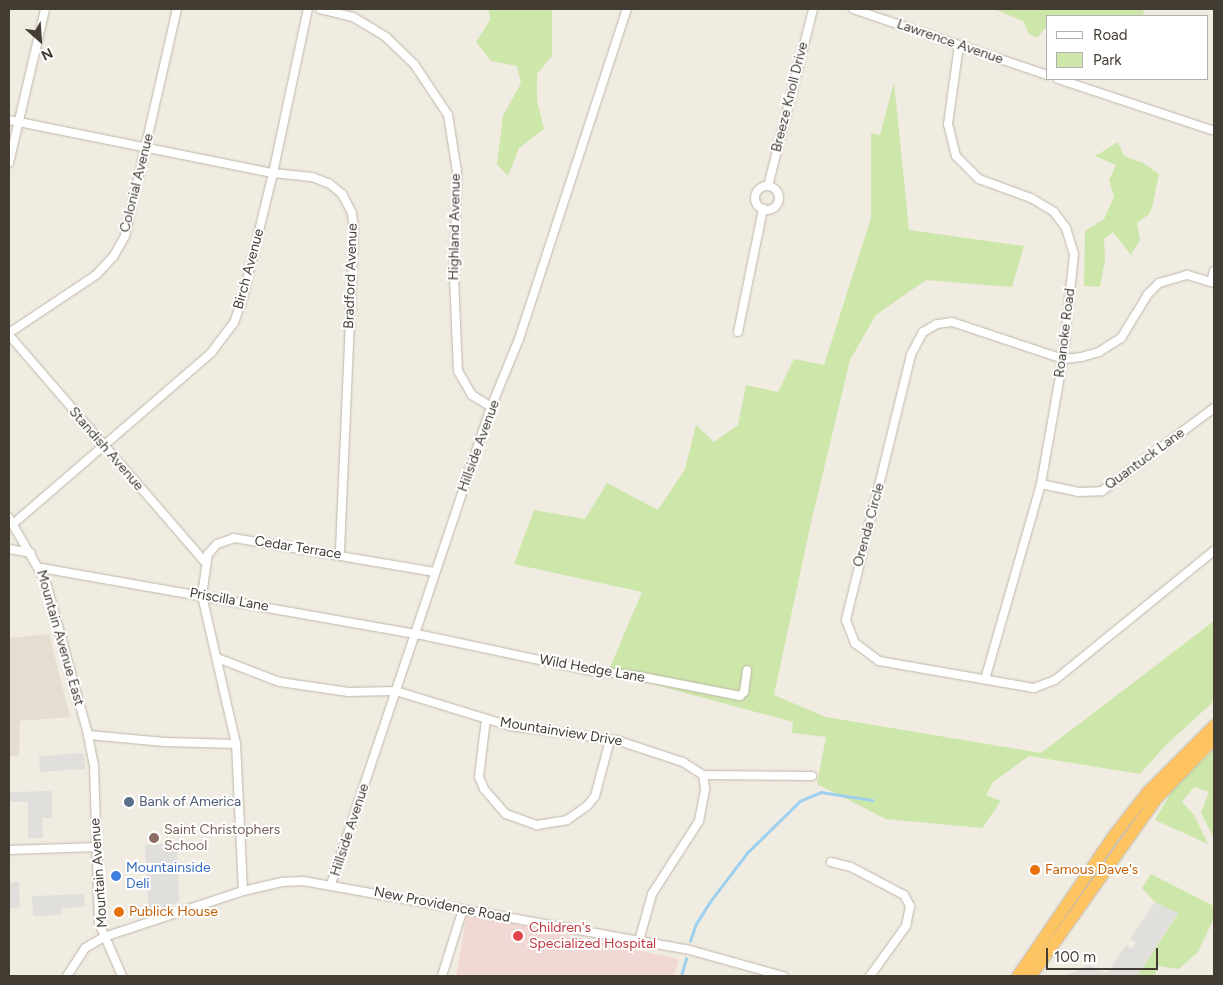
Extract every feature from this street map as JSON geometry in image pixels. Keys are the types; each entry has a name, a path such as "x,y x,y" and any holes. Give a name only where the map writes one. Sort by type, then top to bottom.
{"highway":[{"path":"1017,976 1103,849 1147,792 1214,724"},
{"path":"1030,976 1151,805 1214,738"}],"street":[{"path":"9,163 21,123 45,9"},
{"name":"Colonial Avenue","path":"9,334 86,282 113,257 130,224 177,9"},
{"name":"Birch Avenue","path":"11,521 103,446 211,353 227,334 243,298 273,173 308,9"},
{"name":"Highland Avenue","path":"320,9 353,17 386,37 414,64 448,115 457,171 454,278 458,371 472,395 492,407"},
{"name":"Hillside Avenue","path":"332,884 417,634 435,572 492,407 519,338 627,9"},
{"name":"Breeze Knoll Drive","path":"738,332 763,209 757,204 755,197 758,190 768,186 813,9"},
{"name":"Lawrence Avenue","path":"853,9 1046,75"},
{"name":"Roanoke Road","path":"959,45 948,124 956,156 979,179 1044,204 1059,217 1072,241 1074,267 1063,359 1041,484 985,679"},
{"path":"1061,80 1214,131"},
{"name":"Bradford Avenue","path":"9,120 273,173 312,177 330,184 345,199 354,224 340,555"},
{"path":"763,209 771,208 778,199 777,192 768,186"},
{"path":"1212,282 1214,271"},
{"name":"Orenda Circle","path":"1212,282 1187,275 1159,283 1148,294 1121,338 1099,352 1063,359 952,322 937,324 923,332 914,345 903,397 846,610 852,639 870,657 887,663 1029,688 1055,680 1214,551"},
{"name":"Standish Avenue","path":"9,334 204,562"},
{"name":"Quantuck Lane","path":"1041,484 1083,493 1102,491 1214,408"},
{"name":"Mountain Avenue East","path":"11,521 40,568 88,735 94,765"},
{"name":"Cedar Terrace","path":"204,562 212,548 234,538 435,572"},
{"path":"9,549 31,553"},
{"path":"204,562 202,595 236,744 243,891"},
{"name":"Priscilla Lane","path":"40,568 417,634"},
{"name":"Wild Hedge Lane","path":"417,634 587,670 638,676 740,696 744,692 748,670"},
{"name":"Mountainview Drive","path":"217,658 248,672 314,688 396,692 520,728 610,740 683,762 703,775"},
{"path":"486,719 479,777 484,790 506,814 537,825 561,822 587,806 595,796 610,740"},
{"path":"88,735 165,742 236,744"},
{"name":"Mountain Avenue","path":"94,765 99,923 122,976"},
{"path":"639,941 652,894 699,821 705,789 703,775 812,776"},
{"path":"9,850 96,847"},
{"path":"831,862 851,867 904,894 910,906 906,926 870,976"},
{"name":"New Providence Road","path":"67,976 85,948 104,937 243,891 282,882 332,884 463,910 639,941 714,956 783,976"},
{"path":"442,976 463,910"}],"shaded area":[{"path":"49,634 70,717 20,721 19,756 9,756 9,638"},
{"path":"84,753 85,769 40,772 39,756"},
{"path":"52,791 52,818 42,818 43,838 28,838 28,802 9,802 9,792"},
{"path":"177,843 179,902 149,912 145,845"},
{"path":"9,882 19,882 20,908 10,908"},
{"path":"84,894 85,907 61,908 61,915 33,916 32,896"},
{"path":"1155,902 1178,913 1137,976 1065,976 1089,965 1107,973 1126,945 1132,949 1136,943 1130,939"},
{"name":"Children's Specialized Hospital","path":"467,914 679,959 674,976 456,976"}],"green space":[{"path":"489,9 552,9 552,56 537,74 537,100 544,129 519,148 508,176 497,164 503,116 521,83 517,66 491,61 476,42 490,20"},
{"path":"994,9 1143,9 1144,15 1046,15 1046,27 1037,38 1029,34 1023,21"},
{"path":"894,82 909,230 1024,246 1012,287 926,280 876,315 850,360 811,523 774,695 826,717 1041,753 1214,621 1214,701 1166,745 1140,774 1029,756 993,782 986,795 1001,801 982,828 886,819 817,784 826,737 792,733 793,722 608,672 642,592 514,564 534,510 585,519 607,483 658,510 685,469 696,425 714,442 738,425 746,385 778,392 794,359 824,365 871,218 871,133 880,135"},
{"path":"1118,142 1124,156 1143,163 1159,174 1152,208 1148,215 1137,223 1140,240 1131,255 1113,232 1104,239 1105,259 1100,287 1084,286 1085,231 1104,219 1114,197 1109,180 1116,165 1095,156"},
{"path":"1214,749 1214,838 1201,813 1209,792 1194,787 1182,802 1194,815 1208,844 1155,820 1173,789"},
{"path":"1151,874 1214,906 1214,918 1198,952 1179,969 1158,966 1155,976 1137,976 1178,914 1155,902 1142,888"}],"waterway":[{"path":"690,941 696,924 709,903 747,853 800,801 821,792 872,800"},
{"path":"681,976 686,959"}],"place":[{"name":"Bank of America","path":"129,802"},
{"name":"Saint Christophers School","path":"154,838"},
{"name":"Famous Dave's","path":"1035,870"},
{"name":"Mountainside Deli","path":"116,876"},
{"name":"Publick House","path":"119,912"},
{"name":"Children's Specialized Hospital","path":"518,936"}]}
